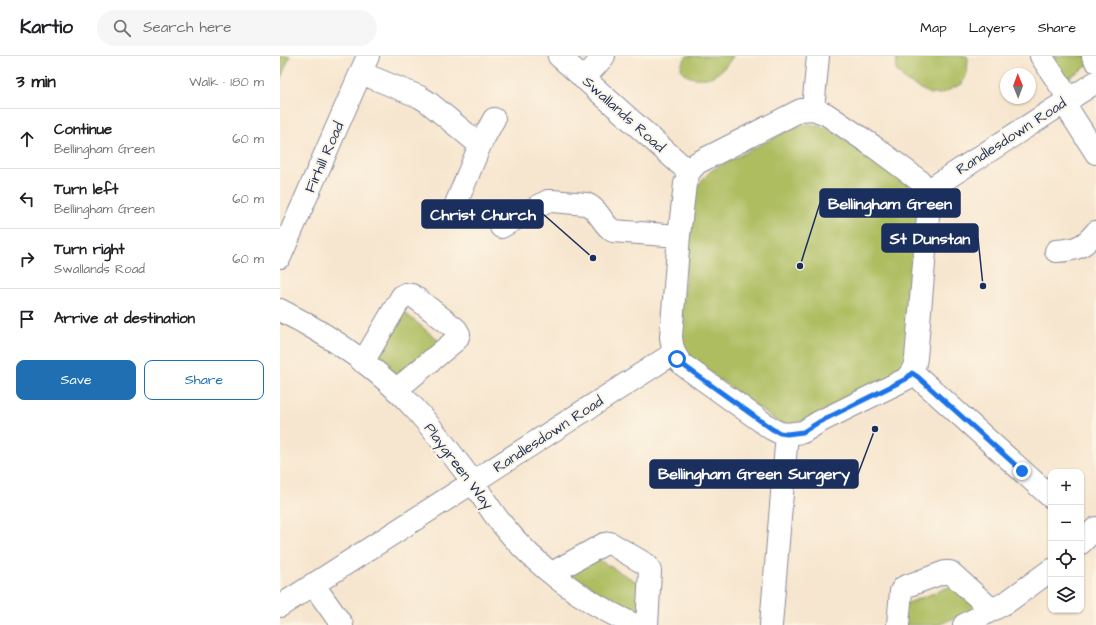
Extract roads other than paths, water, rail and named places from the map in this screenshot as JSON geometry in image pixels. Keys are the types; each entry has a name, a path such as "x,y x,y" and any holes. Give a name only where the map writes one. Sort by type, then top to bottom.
{"street":[{"name":"Swallands Road","path":"559,56 689,172"},
{"path":"584,79 604,56"},
{"path":"813,109 818,56"},
{"path":"1041,56 1096,153"},
{"path":"1093,56 1096,61"},
{"path":"365,65 428,102 480,146"},
{"name":"Firhill Road","path":"280,257 365,65"},
{"name":"Randlesdown Road","path":"927,191 1096,82"},
{"path":"813,109 826,114 873,146 920,181 927,191 929,204 916,358 912,373 906,379 819,422 803,432 787,434 780,433 772,429 683,365 677,359 672,347 671,337 679,236 685,184 689,172 697,163 801,110 813,109"},
{"path":"456,204 480,146 494,119"},
{"path":"501,227 548,201 552,201 589,205 599,213 609,228 613,231 679,236"},
{"path":"1056,251 1076,248 1084,245 1096,232"},
{"path":"363,362 402,296 406,294 412,295 456,330 458,334 457,339 396,390"},
{"name":"Playgreen Way","path":"280,310 319,331 363,362 396,390 433,430 502,524 532,556 588,600 635,625"},
{"name":"Randlesdown Road","path":"280,606 674,352"},
{"path":"912,373 1048,494"},
{"path":"771,625 787,434"},
{"path":"552,573 604,544 610,543 647,565 650,571 647,625"},
{"path":"898,625 901,591 904,587 944,572 950,572 992,610"},
{"path":"964,625 1031,586 1048,572"},
{"path":"313,584 342,625"}],"place":[{"name":"Christ Church","path":"593,258"},
{"name":"Bellingham Green","path":"800,266"},
{"name":"St Dunstan","path":"983,286"},
{"name":"Bellingham Green Surgery","path":"875,429"}]}
